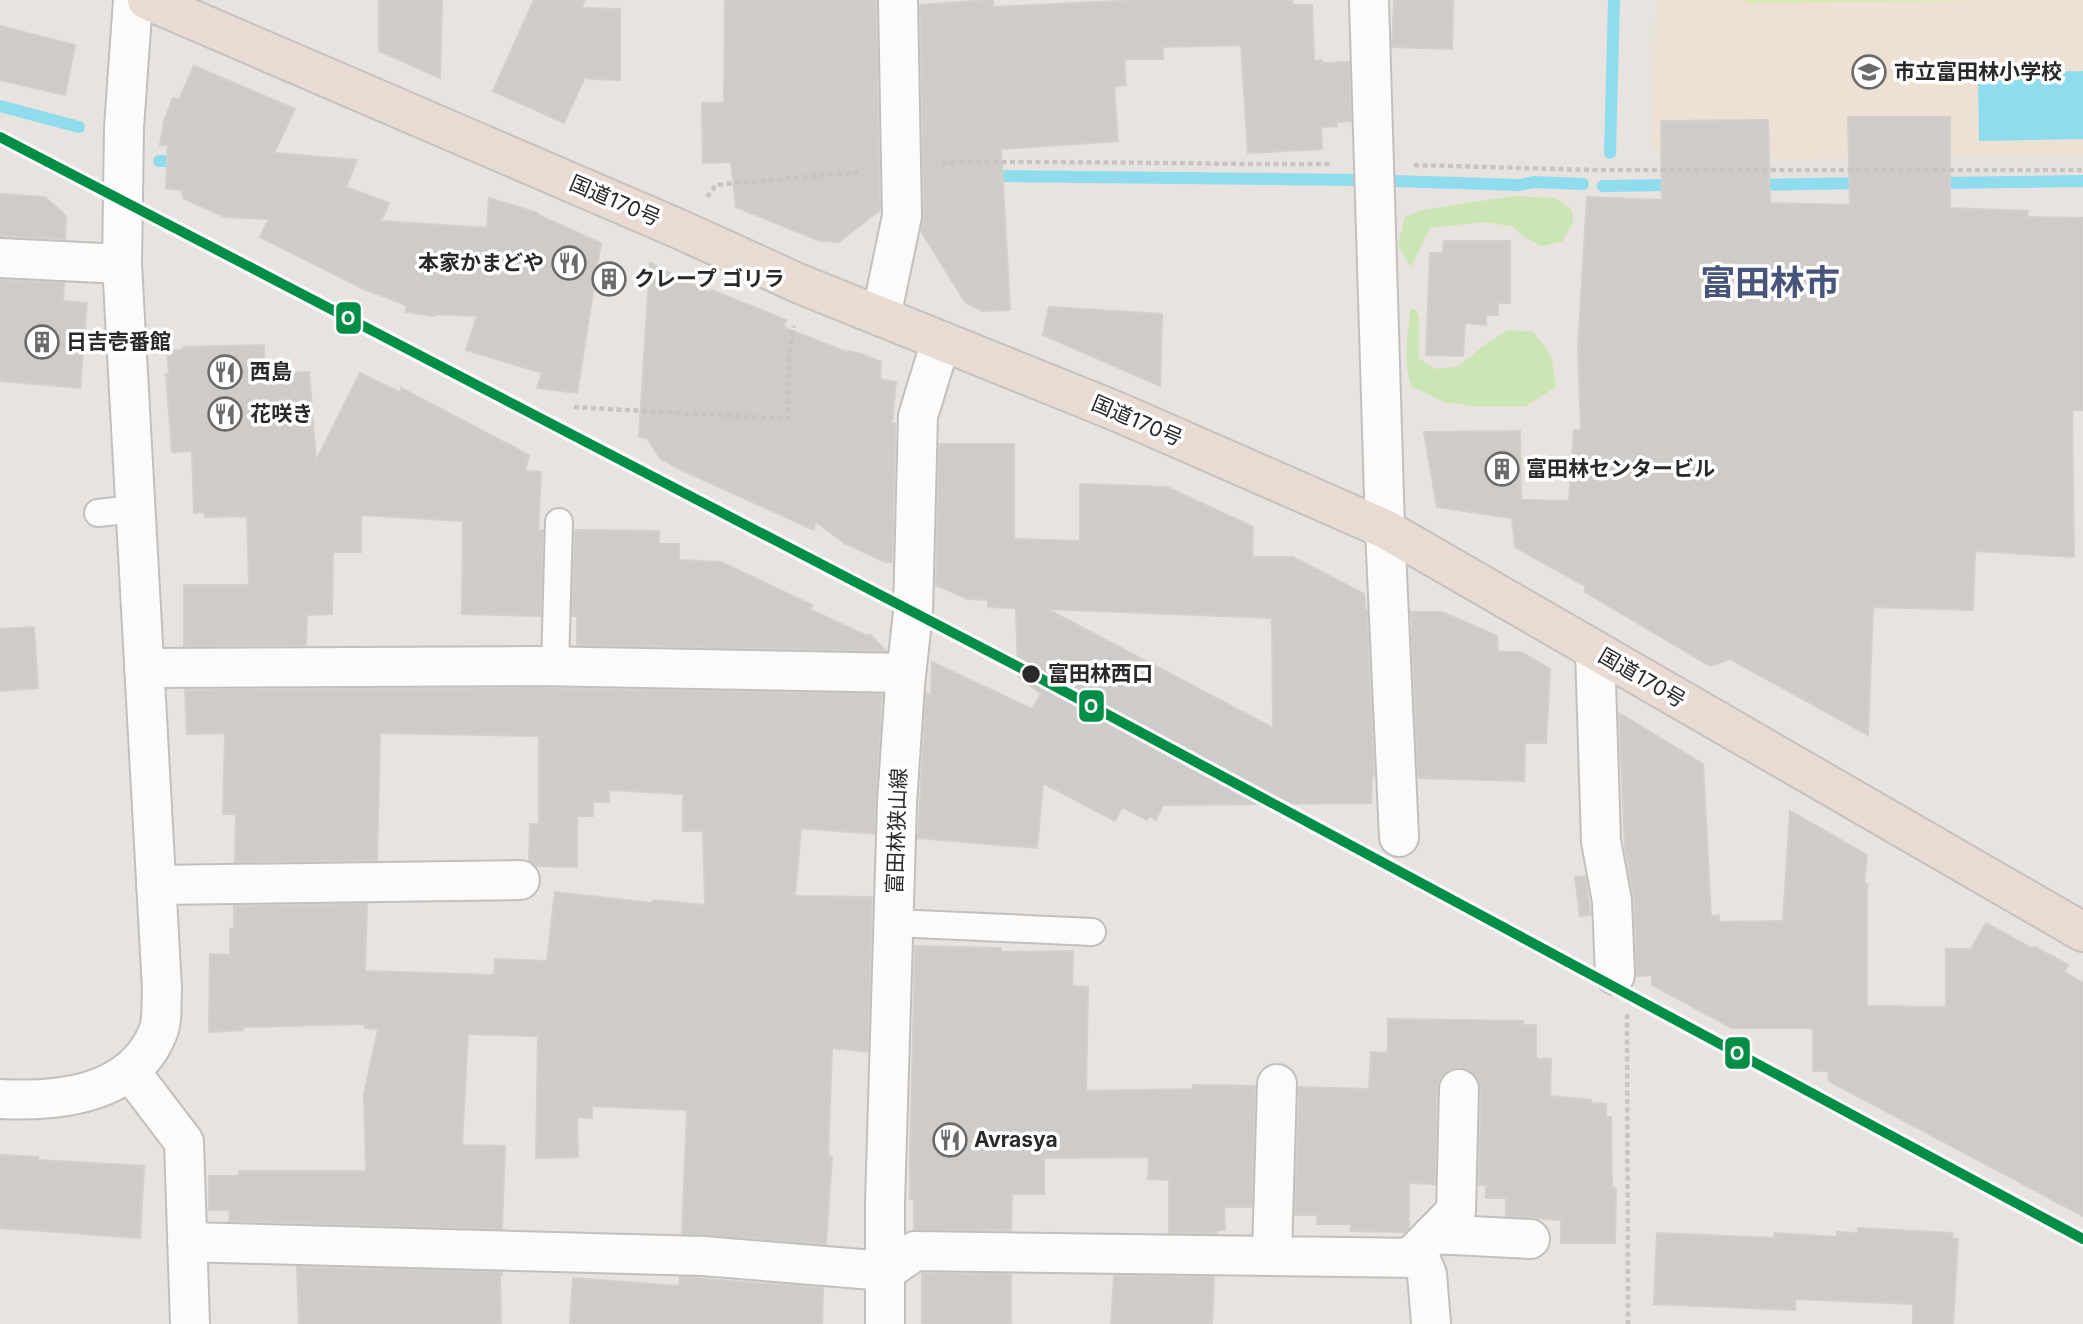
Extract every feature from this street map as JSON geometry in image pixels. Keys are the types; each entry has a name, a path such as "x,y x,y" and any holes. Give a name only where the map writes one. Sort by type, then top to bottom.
{"highway":[{"name":"国道170号","path":"147,0 680,229 800,284 1118,412 1385,529 2083,932"}],"street":[{"path":"0,1099 27,1100 80,1094 118,1079 141,1062 159,1030 162,989 144,668 117,511 124,146 133,0"},
{"path":"881,317 902,216 898,0"},
{"path":"1369,0 1385,529 1399,837"},
{"path":"0,258 122,264"},
{"name":"富田林狭山線","path":"886,1324 885,1203 897,803 906,673 914,612 918,416 941,341"},
{"path":"1595,650 1601,841 1612,901 1615,975"},
{"path":"144,668 555,667 906,673"},
{"path":"156,885 520,880"},
{"path":"130,1071 184,1142 190,1324"},
{"path":"1272,1256 1277,1084"},
{"path":"1431,1324 1427,1274 1420,1258 1422,1246 1456,1211 1459,1089"},
{"path":"187,1242 703,1256 886,1271 915,1251 1272,1256 1530,1240"}],"lane":[{"path":"555,667 559,522"},
{"path":"894,923 1092,932"}],"path":[{"path":"680,229 716,186 885,169 901,164 1045,160 1193,165 1374,164 1591,170 2083,170"},
{"path":"574,407 788,419 789,358 800,284"},
{"path":"1628,1040 1628,1324"}],"shaded area":[{"name":"市立富田林小学校","path":"1656,0 2083,0 2083,156 1662,161 1652,144"}],"green space":[{"path":"1746,0 2003,0 1746,3"},
{"path":"1513,196 1555,198 1572,210 1573,221 1563,241 1542,246 1524,237 1512,226 1482,222 1430,228 1411,267 1398,245 1405,216 1423,210"},
{"path":"1411,309 1416,310 1419,316 1419,358 1436,369 1459,366 1508,330 1533,332 1551,355 1556,387 1526,406 1471,406 1444,402 1411,386 1406,358"}],"water":[{"path":"2083,71 2083,139 1979,141 1978,73"}],"building":[{"path":"379,0 442,0 440,78 379,51"},
{"path":"534,0 585,0 581,8 620,9 620,80 585,77 564,123 493,91"},
{"path":"725,0 876,0 880,210 839,242 820,241 736,207 731,162 703,163 702,103 724,103"},
{"path":"993,0 993,7 1137,0 1292,0 1292,5 1312,5 1314,61 1349,62 1351,121 1337,122 1337,126 1321,127 1322,149 1248,153 1241,45 1163,47 1163,59 1124,59 1126,85 1114,87 1118,141 1001,149 1010,310 982,311 965,302 921,231 924,216 920,5"},
{"path":"1394,0 1453,0 1452,49 1392,47"},
{"path":"0,26 75,45 65,95 0,80"},
{"path":"194,66 295,109 274,153 357,160 346,187 389,203 381,221 487,228 489,198 538,213 601,243 577,393 537,388 542,373 466,350 477,316 435,316 406,312 406,305 364,289 260,237 269,219 225,217 183,198 182,190 166,188 168,145 160,145 164,121 173,98 179,100"},
{"path":"1848,117 1950,117 1950,208 2028,211 2027,217 2083,218 2083,410 2072,410 2074,557 1975,551 1973,610 1873,607 1868,735 1730,659 1710,666 1585,592 1585,586 1515,547 1512,518 1437,507 1424,432 1520,431 1521,500 1569,501 1574,430 1581,430 1578,349 1587,197 1662,200 1661,121 1768,120 1770,203 1850,205"},
{"path":"0,194 45,197 66,216 65,239 0,236"},
{"path":"1444,241 1510,241 1510,303 1498,303 1498,315 1486,315 1486,325 1465,323 1463,356 1426,355 1430,253 1443,253"},
{"path":"650,263 710,293 711,290 786,320 783,327 841,350 862,354 881,362 880,379 896,382 892,424 895,424 895,444 892,562 885,562 844,543 815,521 814,530 675,467 660,458 647,438 639,437"},
{"name":"日吉壱番館","path":"0,280 64,283 63,301 87,303 80,388 0,381"},
{"path":"1049,307 1162,314 1160,386 1043,335"},
{"path":"264,345 265,374 309,372 316,461 360,373 401,393 401,388 529,455 525,471 541,472 538,530 543,530 541,616 462,614 463,521 361,515 361,552 333,552 332,614 307,615 306,645 184,646 184,585 249,585 247,516 205,517 204,512 194,513 192,451 172,452 166,374 169,374 167,351 183,350 183,347"},
{"path":"939,444 1014,444 1014,539 1080,541 1080,484 1167,487 1253,527 1252,557 1293,557 1364,594 1367,610 1374,776 1371,803 1163,805 1156,820 1149,816 1147,820 1122,807 1115,821 1043,783 1037,848 918,838 926,692 931,697 932,662 1032,709 1041,694 1018,676 1016,608 988,607 988,600 968,599 936,585","holes":["1047,609 1272,618 1273,728"]},
{"path":"575,530 659,531 659,544 679,544 679,560 721,562 812,605 811,610 865,635 871,635 886,651 577,645 577,616 572,616"},
{"path":"1411,612 1442,612 1497,636 1498,652 1521,652 1550,669 1546,743 1525,743 1524,781 1418,778"},
{"path":"34,627 38,688 0,691 0,629"},
{"path":"536,688 882,694 874,834 801,828 795,896 872,897 868,1052 832,1048 828,1156 832,1157 826,1244 682,1234 687,1110 592,1106 592,1118 577,1117 578,1157 536,1158 538,1036 468,1034 462,1145 505,1146 502,1229 229,1221 230,1210 209,1210 209,1176 239,1176 239,1171 366,1171 364,1094 378,1029 365,1028 365,1024 243,1027 243,1030 209,1032 210,954 230,955 230,929 234,928 234,906 367,904 365,971 494,975 495,959 547,961 555,892 653,903 653,900 705,905 703,831 683,831 683,794 609,790 609,802 593,802 593,816 577,816 577,867 536,866 529,861 530,824 539,824 539,736 380,733 377,860 235,862 236,814 223,814 225,733 187,734 185,690"},
{"path":"1619,713 1703,764 1711,916 1719,915 1719,922 1783,921 1790,811 1867,855 1864,883 1867,884 1867,1006 1946,1007 1946,949 1971,949 1986,923 2068,965 2064,972 2083,983 2083,1216 1829,1081 1828,1071 1813,1071 1813,1028 1732,1028 1652,985 1652,975 1637,976 1634,900 1625,848"},
{"path":"1585,876 1591,915 1580,916 1575,877"},
{"path":"915,946 1001,948 1001,952 1073,951 1072,986 1088,987 1086,1091 1193,1089 1193,1085 1255,1086 1252,1207 1224,1207 1225,1230 1217,1230 1217,1233 1169,1233 1169,1180 1148,1179 1149,1157 1044,1158 1044,1194 1012,1194 1011,1230 914,1230 914,1199 910,1199 910,1163"},
{"path":"1388,1019 1523,1021 1523,1025 1536,1025 1536,1059 1551,1059 1550,1096 1606,1104 1606,1117 1611,1117 1612,1188 1616,1188 1615,1243 1561,1243 1561,1220 1506,1216 1506,1198 1486,1198 1486,1185 1479,1185 1481,1089 1478,1078 1471,1071 1460,1067 1448,1070 1440,1078 1437,1088 1435,1184 1409,1183 1409,1228 1405,1232 1351,1231 1351,1224 1317,1224 1317,1215 1295,1215 1299,1087 1369,1089 1371,1052 1388,1053"},
{"path":"0,1155 144,1166 140,1238 0,1228"},
{"path":"1858,1228 1952,1233 1952,1238 1958,1239 1953,1324 1913,1324 1913,1304 1795,1299 1795,1310 1654,1304 1657,1233 1774,1238 1775,1233 1837,1237 1837,1232 1858,1233"},
{"path":"297,1267 502,1272 501,1324 299,1324"},
{"path":"922,1273 1011,1274 1011,1324 922,1324"},
{"path":"1114,1276 1214,1277 1212,1324 1111,1324"},
{"path":"680,1277 823,1288 822,1324 570,1324 573,1278 679,1286"}],"waterway":[{"path":"1610,153 1614,0"},
{"path":"0,106 79,127"},
{"path":"159,161 183,161"},
{"path":"990,176 1356,180"},
{"path":"1393,181 1583,184"},
{"path":"1933,183 2083,181"},
{"path":"1754,185 1866,183"},
{"path":"1603,186 1677,185"}],"transit line":[{"name":"O","path":"0,137 1034,675 2083,1239"}],"place":[{"name":"市立富田林小学校","path":"1869,72"},
{"name":"本家かまどや","path":"569,263"},
{"name":"クレープ ゴリラ","path":"609,279"},
{"name":"日吉壱番館","path":"42,342"},
{"name":"西島","path":"225,372"},
{"name":"花咲き","path":"225,414"},
{"name":"富田林センタービル","path":"1502,469"},
{"name":"富田林西口","path":"1031,674"},
{"name":"Avrasya","path":"950,1140"}],"district":[{"name":"富田林市","path":"1770,283"}]}
